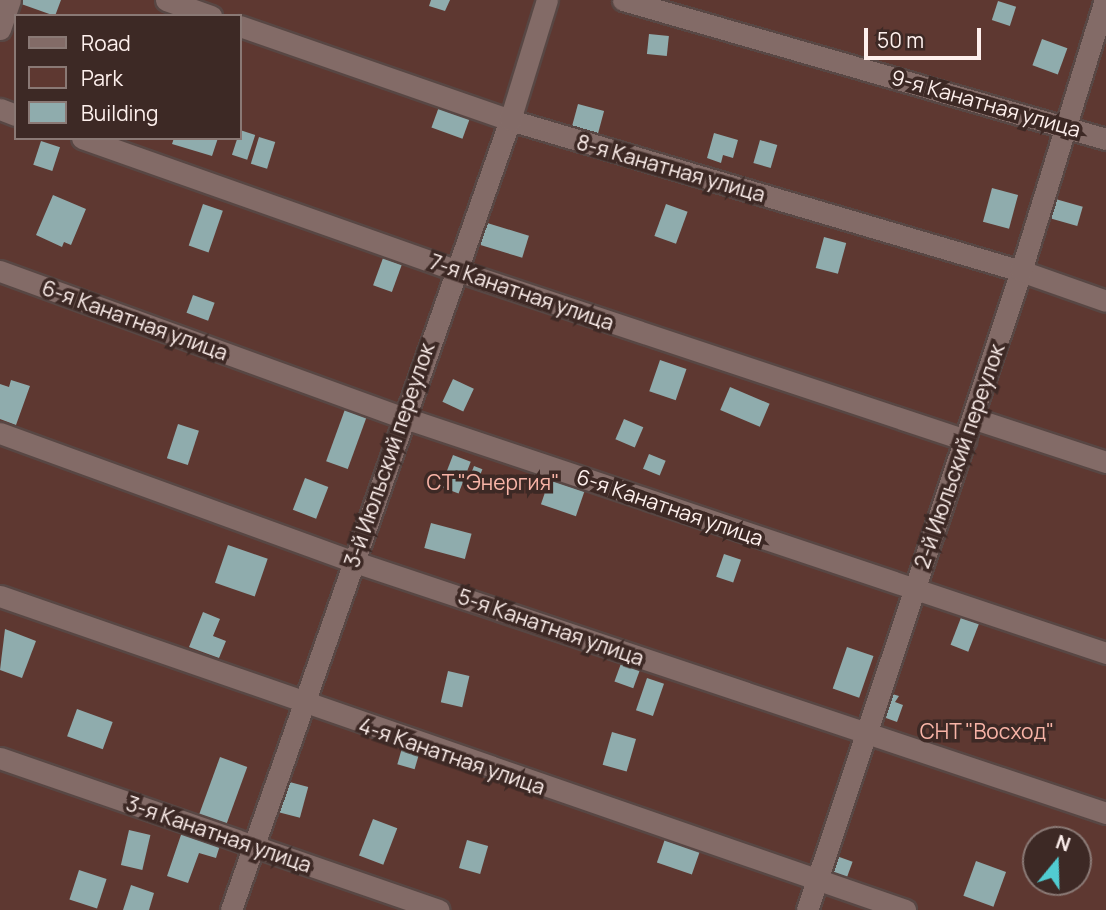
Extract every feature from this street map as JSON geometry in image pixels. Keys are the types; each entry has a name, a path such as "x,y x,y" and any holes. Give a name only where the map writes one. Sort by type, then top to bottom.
{"street":[{"path":"0,29 10,0"},
{"path":"166,0 205,14"},
{"name":"3-й Июльский переулок","path":"231,910 402,417 510,120 547,0"},
{"name":"9-я Канатная улица","path":"623,0 1106,139"},
{"name":"2-й Июльский переулок","path":"807,910 1021,271 1105,0"},
{"name":"8-я Канатная улица","path":"242,27 510,120 1021,271 1106,301"},
{"name":"7-я Канатная улица","path":"88,140 455,270 965,440"},
{"name":"6-я Канатная улица","path":"0,271 402,417 1106,653"},
{"path":"972,418 1106,462"},
{"name":"5-я Канатная улица","path":"0,433 352,561 1106,813"},
{"name":"4-я Канатная улица","path":"0,596 302,705 905,910"},
{"name":"3-я Канатная улица","path":"0,758 438,910"}],"green space":[{"name":"СТ \"Энергия\"","path":"0,0 1106,0 1106,910 0,910"}],"building":[{"path":"10,0 61,0 56,14"},
{"path":"431,0 450,0 445,11 429,6"},
{"path":"998,1 1016,7 1010,26 992,20"},
{"path":"649,34 669,36 667,56 647,54"},
{"path":"1042,39 1067,48 1058,75 1032,65"},
{"path":"440,104 471,115 462,139 431,127"},
{"path":"578,104 604,111 597,137 571,130"},
{"path":"242,131 255,135 247,160 232,155 237,140 242,140"},
{"path":"714,133 738,140 733,158 723,155 721,163 707,158"},
{"path":"259,137 275,142 267,169 251,164"},
{"path":"173,140 217,140 212,156 172,144"},
{"path":"760,140 777,145 771,168 753,163"},
{"path":"41,141 60,147 52,171 33,165"},
{"path":"992,188 1018,195 1009,229 983,222"},
{"path":"53,195 86,209 71,245 64,242 62,247 36,235"},
{"path":"1052,198 1083,207 1077,226 1046,217"},
{"path":"203,204 223,211 209,252 189,246"},
{"path":"666,204 688,212 676,244 654,236"},
{"path":"484,222 529,236 522,258 477,244"},
{"path":"824,237 846,243 838,274 816,268"},
{"path":"383,258 402,265 392,292 373,285"},
{"path":"193,295 215,303 208,321 187,313"},
{"path":"660,360 686,369 676,400 649,391"},
{"path":"453,379 474,389 463,411 442,402"},
{"path":"11,380 30,386 16,425 0,419 0,384 9,387"},
{"path":"730,387 770,404 760,427 720,410"},
{"path":"348,401 370,409 348,469 326,461"},
{"path":"624,419 643,427 635,447 615,439"},
{"path":"178,424 199,431 188,465 167,458"},
{"path":"649,454 666,461 660,476 643,469"},
{"path":"453,455 471,462 459,494 441,487"},
{"path":"474,466 482,469 475,490 466,487"},
{"path":"552,472 587,484 576,516 541,504"},
{"path":"305,478 328,487 316,519 293,510"},
{"path":"431,523 472,534 465,559 424,548"},
{"path":"228,545 268,559 255,596 215,583"},
{"path":"724,554 741,560 733,583 716,577"},
{"path":"203,612 220,619 213,636 226,641 219,658 189,647"},
{"path":"962,615 980,622 968,652 951,645"},
{"path":"5,629 36,641 22,678 0,670"},
{"path":"847,647 873,656 859,698 833,689"},
{"path":"623,658 642,665 633,688 614,681"},
{"path":"448,671 469,676 462,707 441,702"},
{"path":"647,678 664,684 653,716 636,710"},
{"path":"889,693 899,696 895,702 903,705 897,722 886,718"},
{"path":"77,709 113,722 103,749 67,736"},
{"path":"612,732 636,739 627,772 603,765"},
{"path":"402,748 419,753 415,769 397,764"},
{"path":"220,757 247,767 224,830 197,820"},
{"path":"286,781 308,787 300,818 278,812"},
{"path":"373,819 397,828 383,865 359,855"},
{"path":"184,826 222,839 216,858 199,853 188,883 167,876"},
{"path":"129,830 150,835 142,870 121,865"},
{"path":"666,836 701,848 692,875 657,862"},
{"path":"467,840 488,846 480,874 459,868"},
{"path":"831,854 853,862 845,882 824,874"},
{"path":"976,861 1006,872 993,907 963,896"},
{"path":"79,870 107,879 97,908 69,899"},
{"path":"131,885 154,893 149,910 123,910"}],"park label":[{"name":"СНТ \"Восход\"","path":"987,731"}]}
